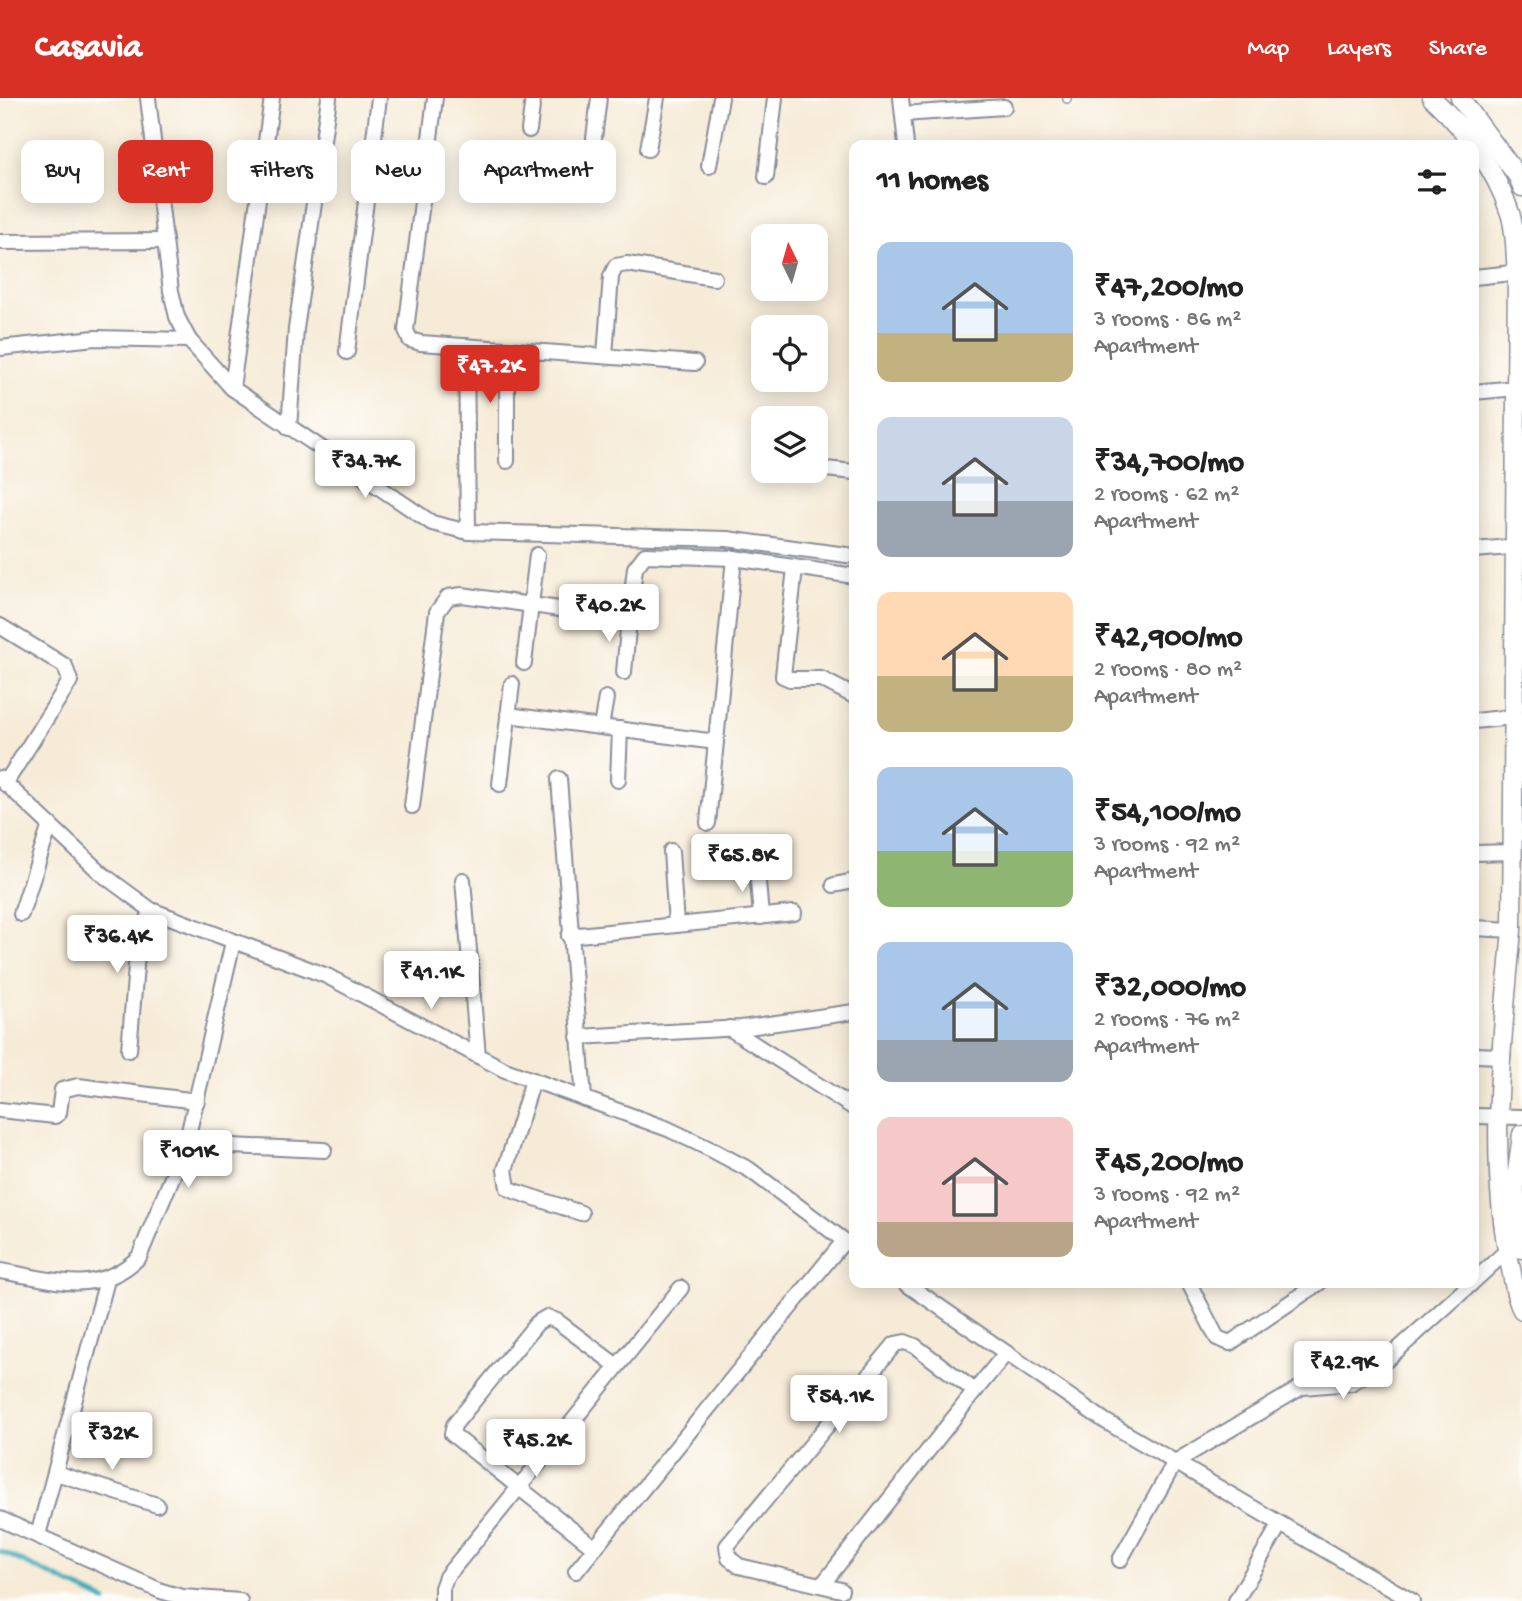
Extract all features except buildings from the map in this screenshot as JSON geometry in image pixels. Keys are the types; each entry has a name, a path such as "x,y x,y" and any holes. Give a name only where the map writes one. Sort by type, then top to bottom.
{"street":[{"path":"148,98 177,317 189,340 232,388 422,517 468,532 727,539 849,555"},
{"path":"232,388 272,98"},
{"path":"289,428 296,329 329,98"},
{"path":"347,352 379,98"},
{"path":"435,98 406,330 410,340 421,343 695,363"},
{"path":"529,130 533,98"},
{"path":"594,138 599,98"},
{"path":"648,149 657,98"},
{"path":"709,166 721,98"},
{"path":"766,177 775,98"},
{"path":"901,98 906,140"},
{"path":"1460,98 1485,128 1519,178 1522,187"},
{"path":"1440,100 1471,140"},
{"path":"903,114 1004,107"},
{"path":"1479,152 1493,173 1511,215 1520,272 1516,388 1519,546 1513,718 1513,852 1517,889 1497,1167 1516,1247"},
{"path":"0,242 165,241"},
{"path":"605,355 611,276 616,266 627,264 714,278"},
{"path":"1479,276 1520,272"},
{"path":"0,348 95,338 189,340"},
{"path":"466,346 468,532"},
{"path":"507,349 507,461"},
{"path":"1479,392 1516,388"},
{"path":"828,469 849,471"},
{"path":"1479,550 1519,546"},
{"path":"524,663 537,555"},
{"path":"624,672 635,568 646,555 734,558 849,575"},
{"path":"708,823 734,558"},
{"path":"795,568 783,676 790,679 821,679 849,693"},
{"path":"412,806 441,603 448,597 462,595 629,619"},
{"path":"0,626 65,666 70,681 3,781 102,874 152,910 327,976 478,1056 533,1080 668,1129 750,1170 849,1244 576,1571"},
{"path":"500,784 512,684"},
{"path":"601,727 606,698"},
{"path":"508,715 716,742"},
{"path":"1479,721 1513,718"},
{"path":"618,780 620,729"},
{"path":"559,779 569,936 584,1098"},
{"path":"21,914 50,825"},
{"path":"671,850 676,925"},
{"path":"1479,853 1513,852"},
{"path":"757,869 761,916"},
{"path":"463,880 478,1056"},
{"path":"834,885 849,882"},
{"path":"129,1050 137,954 152,910"},
{"path":"569,936 794,913"},
{"path":"1479,928 1512,930"},
{"path":"0,1271 82,1284 107,1280 125,1271 139,1257 186,1144 233,942"},
{"path":"578,1037 729,1028 849,1013"},
{"path":"729,1028 849,1105"},
{"path":"1479,1055 1503,1056"},
{"path":"533,1080 505,1170 505,1180 508,1188 517,1192 581,1213"},
{"path":"0,1110 55,1116 59,1113 62,1090 78,1086 197,1101"},
{"path":"1479,1116 1522,1117"},
{"path":"1522,1134 1515,1188 1516,1247 1522,1310"},
{"path":"186,1144 324,1150"},
{"path":"1479,1277 1516,1247"},
{"path":"38,1535 107,1280"},
{"path":"442,1601 442,1588 446,1577 681,1287"},
{"path":"912,1288 1105,1421 1412,1601"},
{"path":"1192,1288 1217,1338 1230,1343 1312,1288"},
{"path":"1119,1560 1175,1462 1302,1387 1351,1383 1383,1363 1466,1288"},
{"path":"595,1548 452,1434 454,1425 537,1323 547,1317 557,1321 617,1366"},
{"path":"841,1590 738,1566 729,1558 727,1546 895,1344 905,1342 915,1346 975,1391"},
{"path":"822,1585 1006,1353"},
{"path":"56,1473 157,1504"},
{"path":"0,1518 161,1591 182,1597 240,1601"},
{"path":"1236,1601 1280,1524"}],"waterway":[{"path":"0,1551 106,1601"}]}
